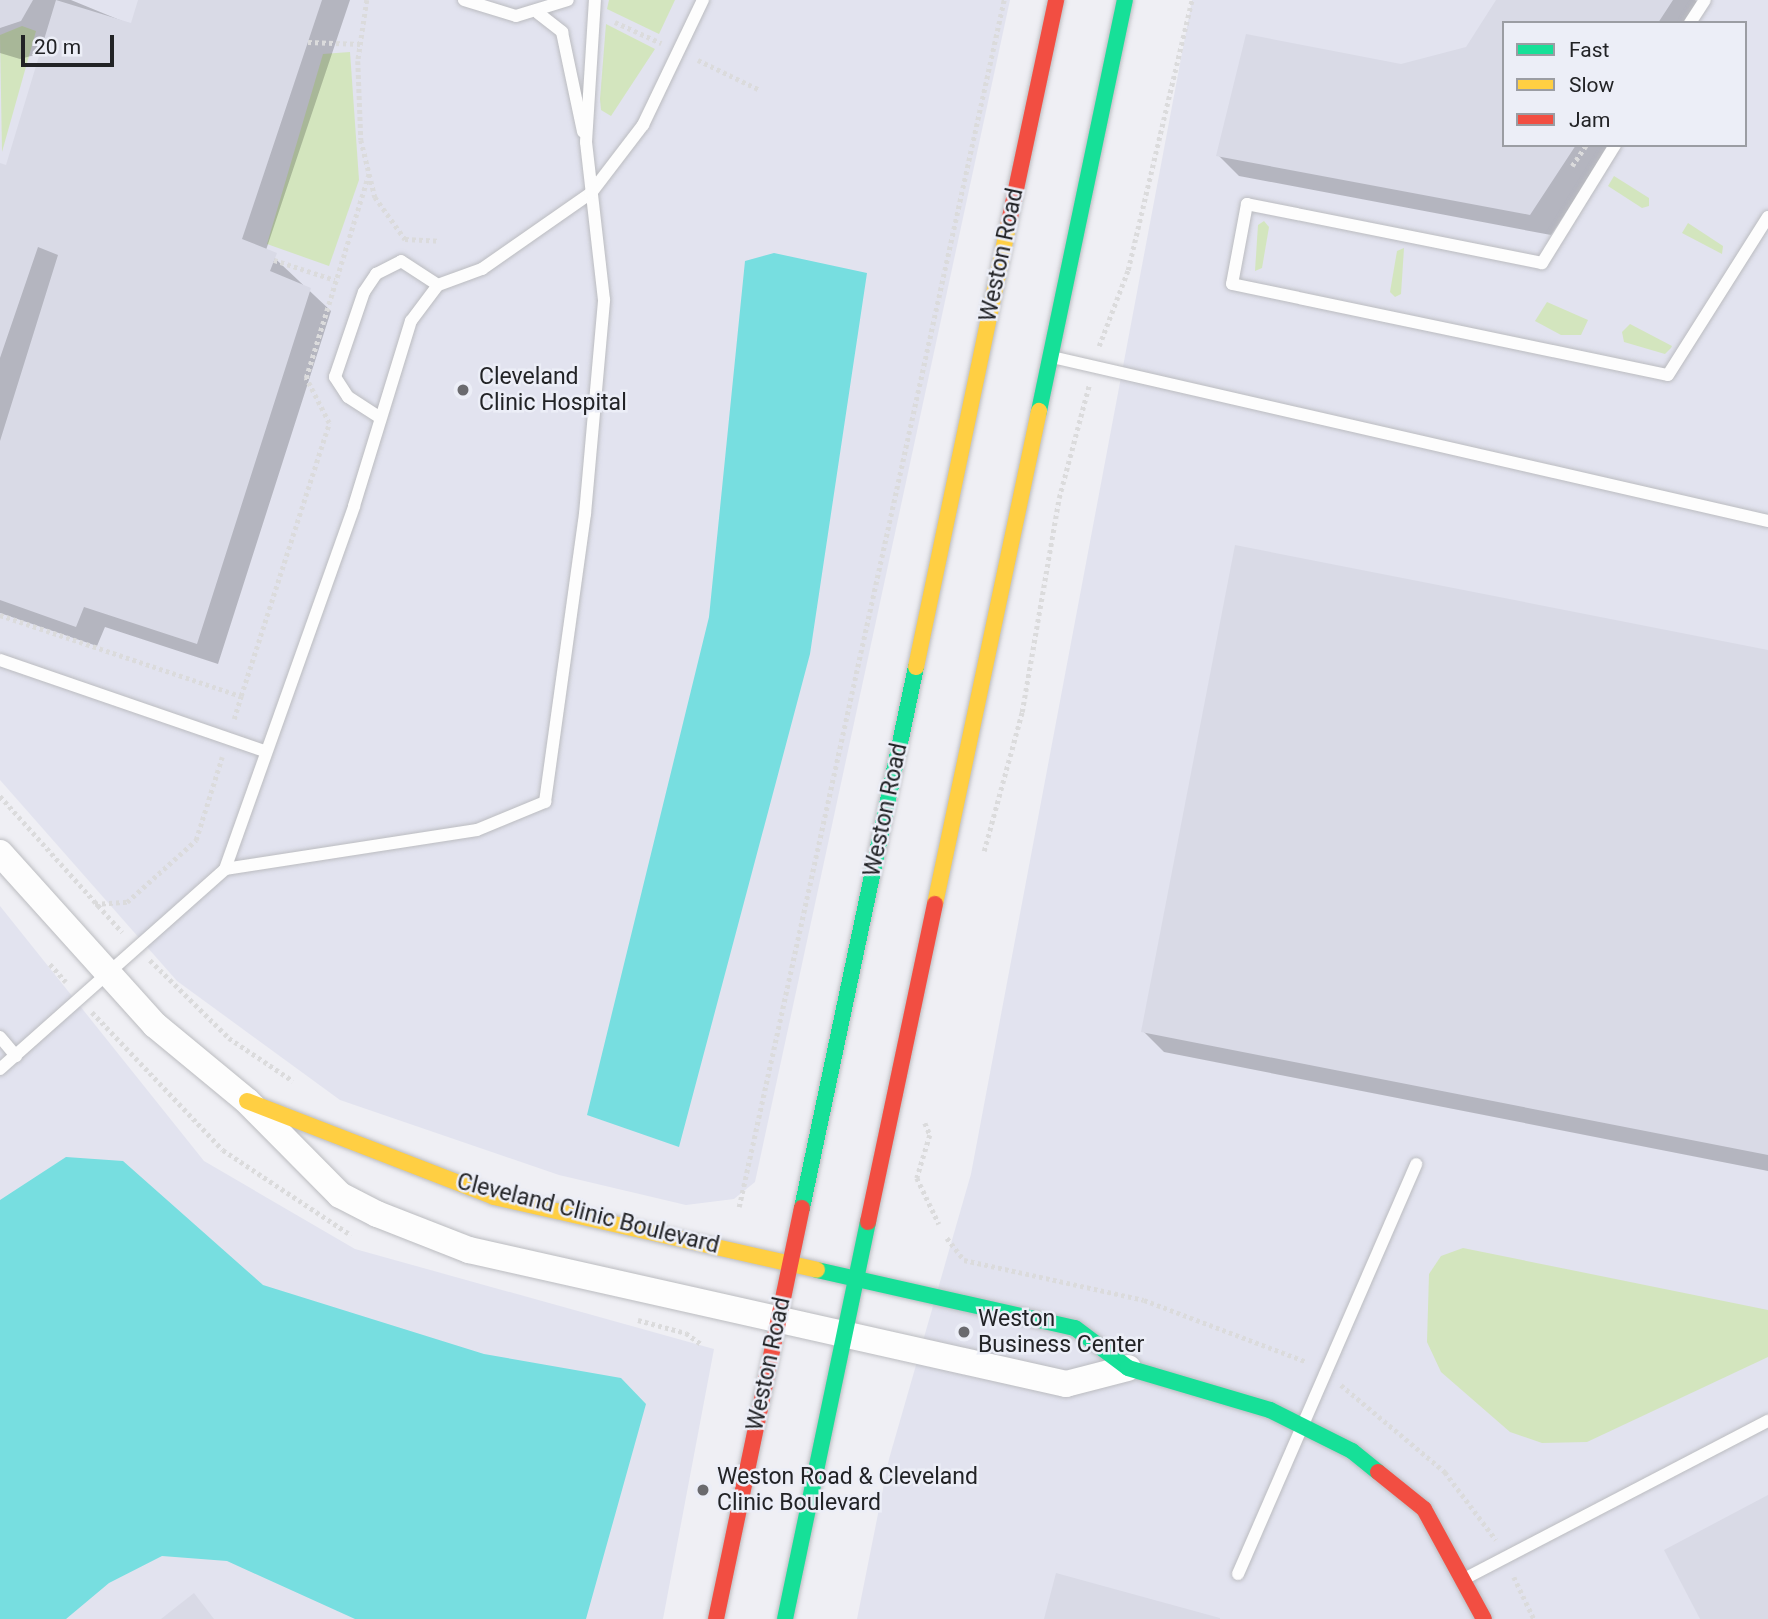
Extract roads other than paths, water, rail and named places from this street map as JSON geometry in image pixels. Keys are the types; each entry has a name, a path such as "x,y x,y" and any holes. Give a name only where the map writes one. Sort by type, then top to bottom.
{"main road":[{"name":"Weston Road","path":"716,1619 1056,0"},
{"path":"785,1619 1125,0"},
{"name":"Cleveland Clinic Boulevard","path":"247,1101 494,1197 791,1260 856,1281 1075,1328 1128,1368 1298,1422 1352,1451 1424,1509 1483,1619"}],"street":[{"name":"Cleveland Clinic Boulevard","path":"0,853 106,976 247,1101 340,1195 424,1234 523,1263 779,1316 844,1336 1066,1384 1128,1368"}],"lane":[{"path":"464,0 493,12 538,13 568,0"},
{"path":"586,142 595,0"},
{"path":"0,1069 106,976 135,945 225,869 354,506 379,417 411,321 438,285 482,269 591,193 643,125 703,0"},
{"path":"1691,21 1704,0"},
{"path":"225,869 477,830 545,802 597,407 604,300 586,142 562,32 538,13"},
{"path":"1614,147 1542,263 1247,205 1232,284 1668,375 1768,217"},
{"path":"379,417 348,397 335,377 364,292 376,274 401,261 438,285"},
{"path":"1050,357 1768,521"},
{"path":"0,660 265,751"},
{"path":"0,1037 16,1056"},
{"path":"1238,1574 1298,1422 1416,1164"},
{"path":"1462,1580 1768,1421"}],"water":[{"path":"774,253 867,273 810,654 679,1147 587,1115 709,617 745,261"},
{"path":"66,1157 123,1161 263,1285 484,1354 621,1378 646,1404 586,1619 355,1619 227,1561 162,1556 109,1583 66,1619 0,1619 0,1200"}],"place":[{"name":"Cleveland Clinic Hospital","path":"463,390"},
{"name":"Weston Business Center","path":"964,1332"},
{"name":"Weston Road & Cleveland Clinic Boulevard","path":"703,1490"}]}
